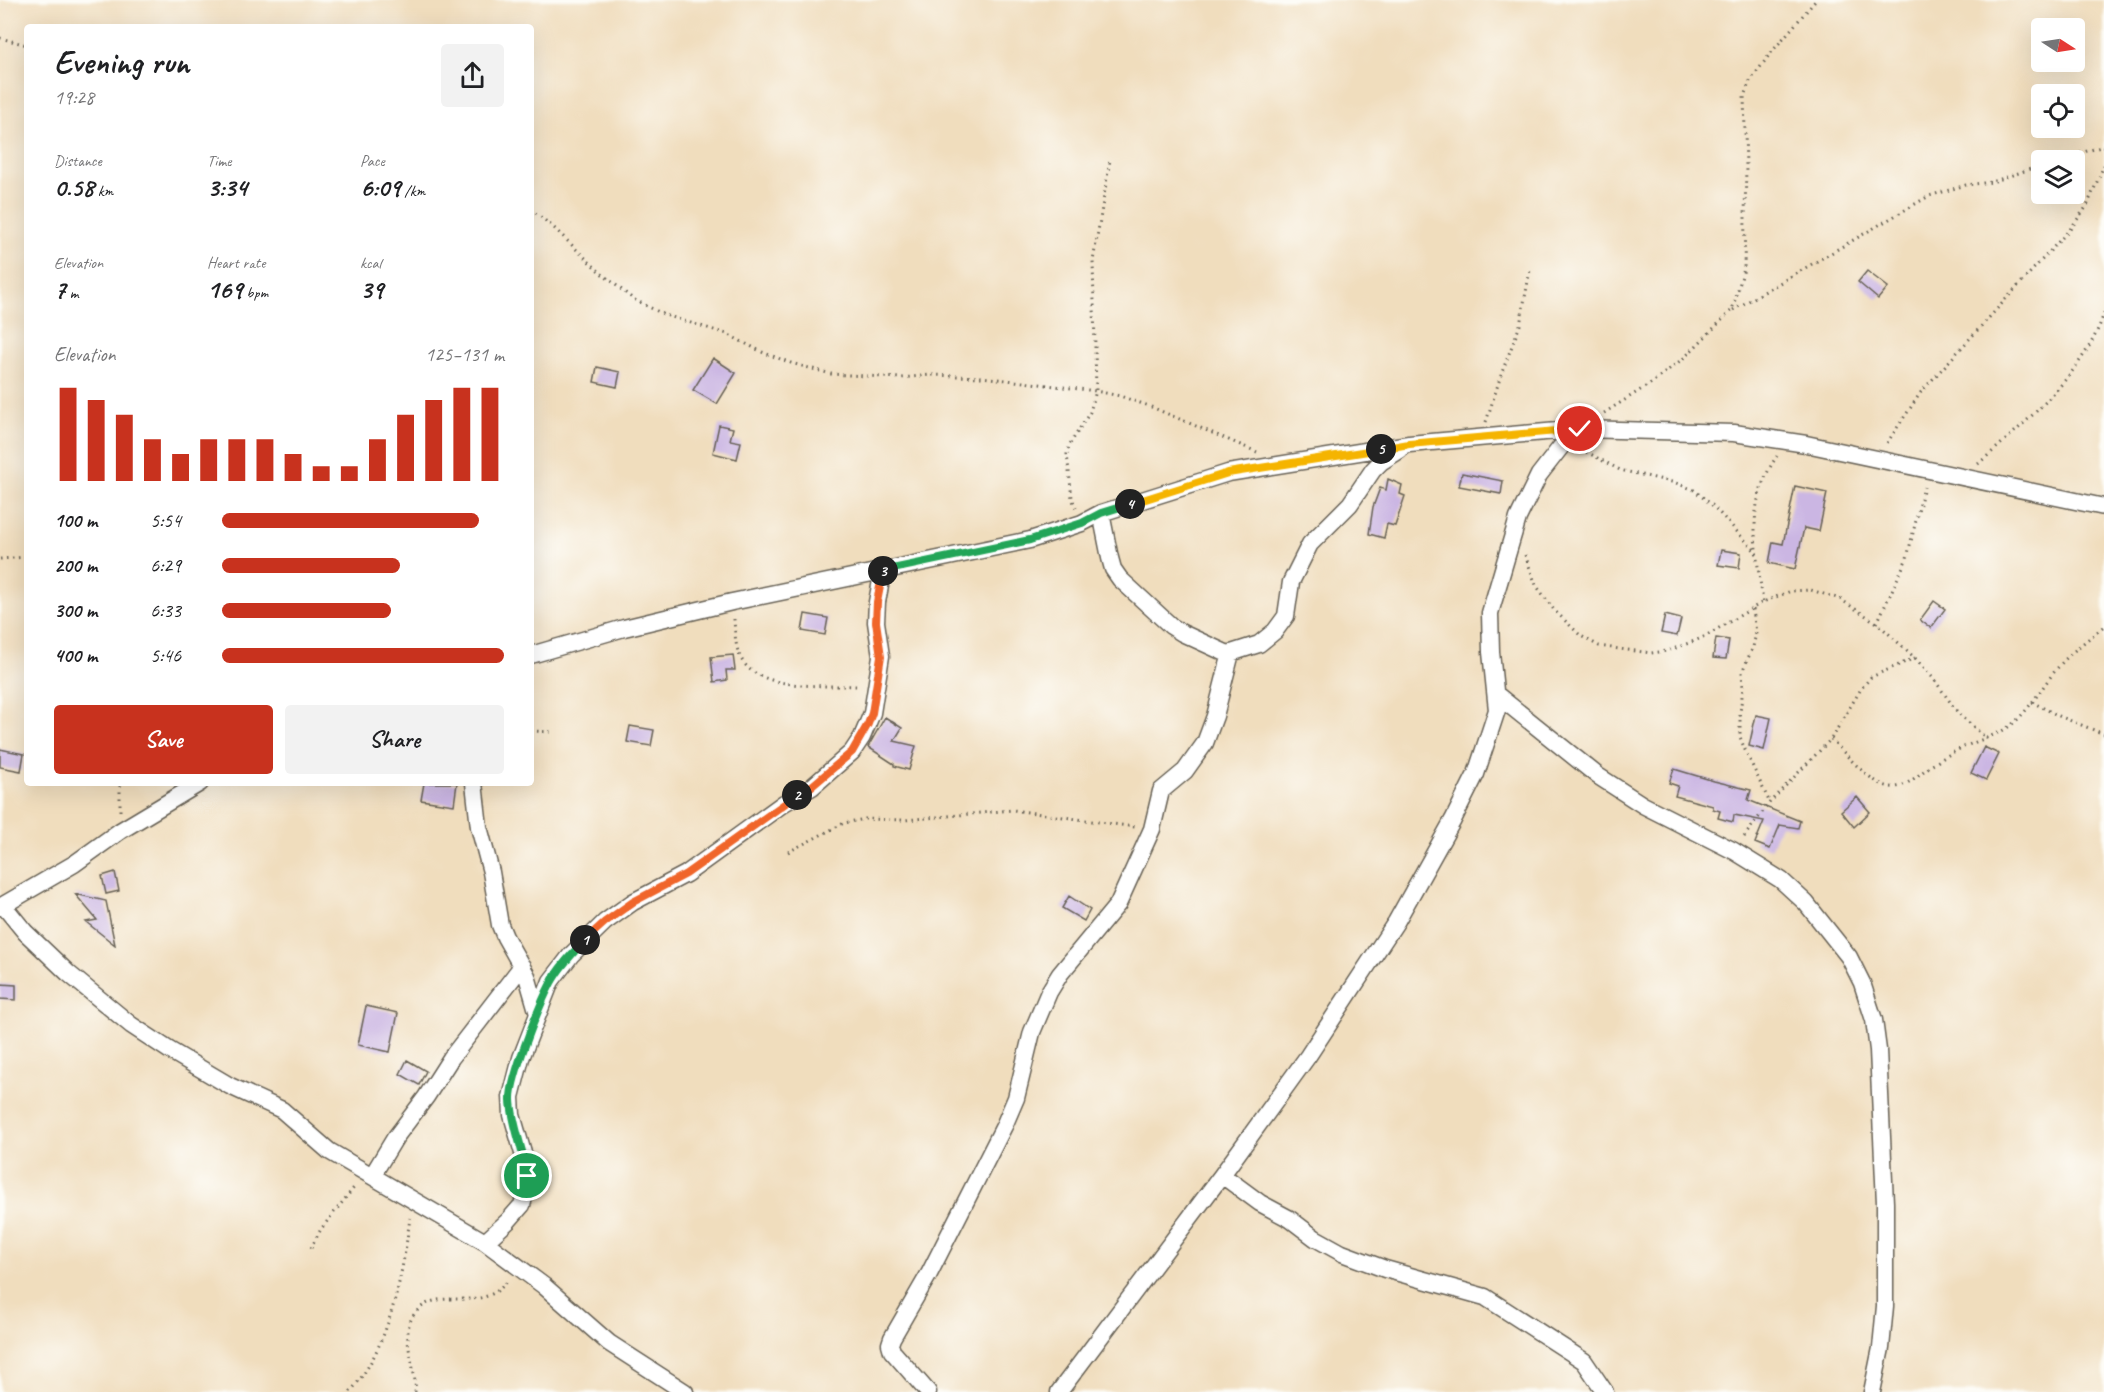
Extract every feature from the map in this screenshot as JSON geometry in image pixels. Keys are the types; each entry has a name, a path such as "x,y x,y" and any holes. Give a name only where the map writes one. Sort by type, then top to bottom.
{"street":[{"path":"1059,1392 1308,1056 1396,922 1476,774 1497,711 1490,623 1494,598 1518,518 1539,475 1574,434"},
{"path":"534,654 624,628 732,602 1030,540 1082,523 1101,513 1228,473 1409,444 1574,434 1734,434 1790,442 2104,507"},
{"path":"1101,513 1113,569 1120,579 1171,626 1230,655 1263,641 1275,631 1286,616 1291,582 1310,544 1350,504 1373,470 1381,462 1409,444"},
{"path":"485,1242 522,1205 526,1191 525,1160 512,1115 511,1097 514,1079 551,981 571,955 605,922 633,902 686,874 784,803 812,786 852,752 868,724 875,687 881,650 876,622 877,602 883,570"},
{"path":"928,1392 892,1350 890,1344 892,1338 929,1274 1004,1126 1016,1098 1032,1032 1049,992 1060,974 1119,904 1152,829 1161,791 1185,771 1205,743 1215,716 1230,655"},
{"path":"1497,695 1598,776 1643,805 1734,851 1781,880 1806,903 1849,957 1862,983 1874,1020 1878,1050 1884,1182 1885,1306 1881,1348 1872,1392"},
{"path":"195,786 120,831 74,864 2,906 25,932 68,973 131,1025 230,1086 282,1110 329,1151 485,1242 544,1286 609,1343 649,1371 685,1392"},
{"path":"474,786 479,827 491,872 500,925 527,976 538,1014"},
{"path":"369,1174 426,1097 451,1058 522,966"},
{"path":"1222,1175 1260,1203 1290,1218 1315,1238 1342,1253 1385,1269 1485,1297 1584,1361 1605,1392"}],"path":[{"path":"1732,310 1744,269 1746,166 1744,96 1750,81 1770,54 1816,0"},
{"path":"0,38 24,44"},
{"path":"2085,152 2104,146"},
{"path":"1082,523 1072,498 1067,454 1070,444 1090,412 1096,391 1093,261 1110,160"},
{"path":"1876,459 1921,392 2071,228 2087,207 2104,165"},
{"path":"1757,553 1712,505 1694,490 1676,483 1620,470 1589,454 1574,434 1650,384 1685,357 1732,310 1929,196 1966,185 1992,182 2031,169"},
{"path":"534,211 601,273 633,299 665,315 727,334 762,352 791,363 831,374 901,378 931,375 982,377 1096,391 1149,406 1285,464"},
{"path":"1482,439 1502,372 1520,325 1530,270"},
{"path":"1963,477 2025,423 2060,384 2086,352 2104,313"},
{"path":"1763,602 1755,510 1759,490 1769,468 1790,442"},
{"path":"1877,623 1907,558 1921,496 1930,471"},
{"path":"1524,547 1536,585 1554,610 1581,636 1599,646 1651,653 1668,651 1702,638 1763,602 1791,591 1810,590 1840,599 1877,623 1915,658 1933,678 1958,713 1987,739"},
{"path":"0,559 24,557"},
{"path":"732,602 737,646 743,662 752,672 766,679 792,684 875,687"},
{"path":"1753,609 1756,633 1753,647 1742,672 1740,736 1770,802"},
{"path":"1831,739 1864,772 1880,783 1890,787 1901,786 1934,764 1966,746 1987,739 2018,719 2059,666 2104,626"},
{"path":"1734,851 1770,802 1831,739 1861,689 1872,677 1915,658"},
{"path":"2032,702 2059,716 2104,734"},
{"path":"534,730 552,732"},
{"path":"120,786 120,831"},
{"path":"788,852 844,824 865,819 905,820 1013,810 1152,829"},
{"path":"311,1248 321,1229 369,1174"},
{"path":"350,1392 366,1371 389,1319 402,1270 412,1198"},
{"path":"415,1392 414,1369 407,1330 412,1317 422,1307 440,1300 491,1296 502,1289 516,1266"}],"building":[{"path":"1867,271 1888,287 1878,299 1858,282"},
{"path":"713,358 736,373 717,404 693,390"},
{"path":"597,367 620,372 617,387 594,382"},
{"path":"719,425 733,428 730,440 741,442 737,459 713,453"},
{"path":"1462,473 1503,481 1501,494 1459,486"},
{"path":"1388,479 1402,485 1400,494 1405,496 1395,526 1387,524 1384,538 1369,534 1373,507 1380,488 1386,490"},
{"path":"1795,486 1827,493 1819,531 1804,528 1795,569 1769,563 1773,542 1783,544"},
{"path":"1721,550 1741,553 1739,568 1718,565"},
{"path":"1934,601 1945,609 1931,628 1920,620"},
{"path":"805,614 828,618 825,635 802,631"},
{"path":"1665,615 1681,619 1677,636 1661,633"},
{"path":"1716,638 1729,640 1726,659 1713,658"},
{"path":"733,655 735,670 726,670 727,680 714,682 711,657"},
{"path":"1756,715 1771,718 1764,750 1749,746"},
{"path":"885,717 902,728 894,741 916,746 909,770 894,766 868,747"},
{"path":"630,726 654,730 651,746 627,742"},
{"path":"1984,747 1999,754 1986,780 1971,773"},
{"path":"0,749 24,754 21,771 0,767"},
{"path":"1674,769 1751,790 1748,800 1800,821 1798,828 1780,825 1770,849 1755,843 1764,821 1734,815 1733,822 1718,818 1720,811 1713,809 1713,806 1675,796 1678,786 1669,783"},
{"path":"423,786 457,786 454,805 421,800"},
{"path":"1857,797 1870,812 1854,827 1841,811"},
{"path":"115,872 119,891 106,894 102,876"},
{"path":"75,894 106,901 115,945 86,922 97,920"},
{"path":"1069,896 1090,910 1084,921 1062,908"},
{"path":"0,984 16,985 16,1000 0,999"},
{"path":"366,1006 398,1013 390,1052 358,1045"},
{"path":"407,1060 426,1071 419,1085 400,1074"}],"route":[{"path":"527,1176 525,1160 512,1115 511,1097 521,1058 551,981 571,955 605,922 633,902 686,874 784,803 812,786 852,752 868,724 875,697 881,656 876,622 877,602 883,570 1030,540 1082,523 1101,513 1228,473 1409,444 1580,429"}]}
